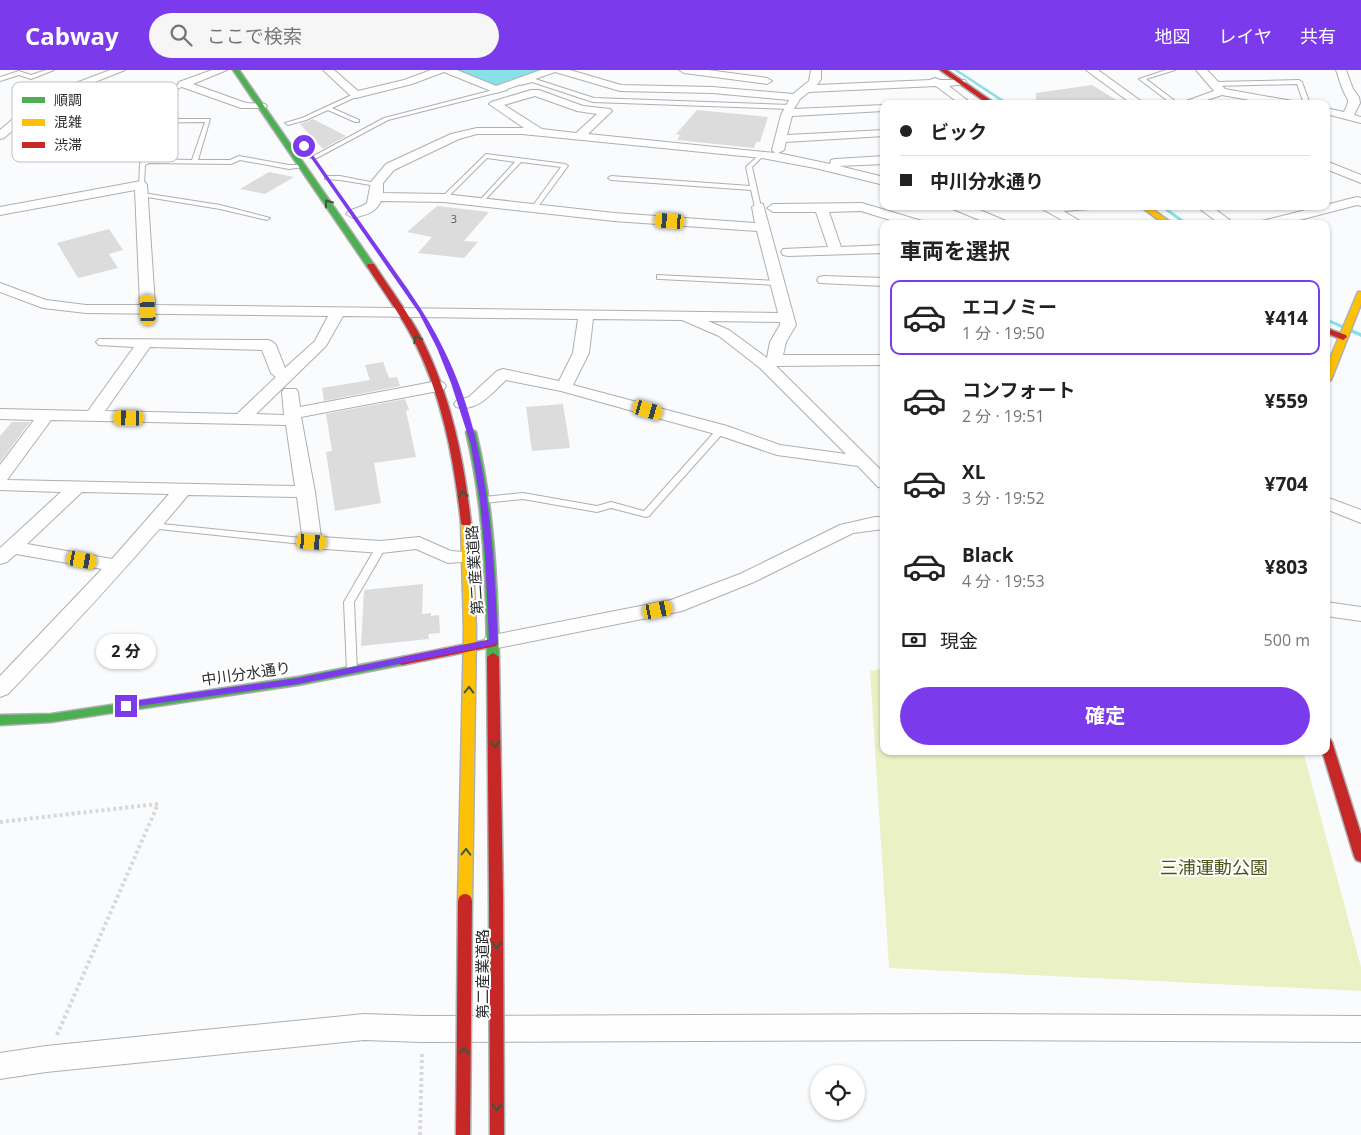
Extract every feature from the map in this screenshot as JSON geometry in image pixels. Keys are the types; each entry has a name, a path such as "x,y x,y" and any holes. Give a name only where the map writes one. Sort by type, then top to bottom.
{"main road":[{"name":"第二産業道路","path":"236,70 404,313 423,350 438,386 456,447 464,499 468,557 470,647 463,1135"},
{"path":"250,70 266,93"},
{"path":"943,70 987,100"},
{"path":"285,120 295,134"},
{"path":"304,146 338,192"},
{"path":"1149,210 1163,220"},
{"path":"1330,370 1361,294"},
{"path":"1330,330 1346,330"},
{"name":"第二産業道路","path":"463,407 475,445 484,500 489,554 493,642 498,1135"},
{"name":"中川分水通り","path":"0,720 51,718 298,681 493,642"},
{"path":"1330,755 1361,856"}],"street":[{"path":"88,82 120,70"},
{"path":"183,84 222,70"},
{"path":"328,70 356,95 408,82 441,70"},
{"path":"448,70 496,90 551,70"},
{"path":"559,70 620,88 712,90 792,106 880,108"},
{"path":"685,70 775,82"},
{"path":"776,156 792,106 809,88 817,74 816,70"},
{"path":"1091,70 1134,100"},
{"path":"1201,70 1218,88 1272,100"},
{"path":"1341,70 1348,90 1358,98 1348,116"},
{"path":"925,74 961,100"},
{"path":"792,84 809,88 960,82"},
{"path":"183,84 245,106 261,106"},
{"path":"1192,100 1218,88"},
{"path":"540,133 495,104 534,92 581,109 606,111 578,137"},
{"path":"1330,112 1361,120"},
{"path":"0,136 12,126"},
{"path":"353,214 367,210 373,205 377,190 390,166 455,136 501,130 762,154 815,164 880,180"},
{"path":"781,139 880,133"},
{"path":"815,164 880,160"},
{"path":"1330,168 1361,179"},
{"path":"0,211 142,190 148,310"},
{"path":"377,190 535,207 614,218 763,227"},
{"path":"1330,208 1357,201 1361,202"},
{"path":"758,207 788,325 778,342 770,363"},
{"path":"774,208 862,207 904,220"},
{"path":"821,208 836,251"},
{"path":"968,210 991,220"},
{"path":"1052,210 1071,220"},
{"path":"1208,210 1223,220"},
{"path":"1282,220 1321,210"},
{"path":"788,252 880,249"},
{"path":"824,280 880,282"},
{"path":"0,287 43,304 86,309 787,318"},
{"path":"255,312 278,373"},
{"path":"240,420 322,343 337,313"},
{"path":"563,387 579,362 584,343 586,315"},
{"path":"684,316 724,333 770,363 880,479"},
{"path":"104,342 268,345"},
{"path":"92,417 144,343"},
{"path":"770,363 880,362"},
{"path":"463,407 475,400 503,374 563,387 721,430 777,450 863,462"},
{"path":"0,414 240,420 292,417 438,386"},
{"path":"290,392 292,417 306,492 312,542 381,547 419,544 448,557 468,557"},
{"path":"0,477 46,416"},
{"path":"0,485 306,492"},
{"path":"6,552 76,487"},
{"path":"0,689 117,566 182,490"},
{"path":"1330,504 1361,517"},
{"path":"493,642 674,606 747,578 847,529 880,523"},
{"path":"6,552 117,566"},
{"path":"1330,610 1361,614"},
{"path":"0,1066 46,1059 364,1027 422,1029 783,1027 1361,1029"}],"lane":[{"path":"0,79 19,73 31,76 51,70"},
{"path":"1171,100 1142,79 1172,70"},
{"path":"377,190 340,178 320,168 386,119 496,92 532,80 593,100 792,106"},
{"path":"1218,88 1299,82 1306,100"},
{"path":"178,87 183,84"},
{"path":"285,120 304,119 356,95"},
{"path":"328,108 357,121"},
{"path":"178,120 208,120 194,162"},
{"path":"758,207 749,167 762,154"},
{"path":"444,198 486,156 565,166 535,207"},
{"path":"178,162 231,162 239,158 289,168 302,166"},
{"path":"482,201 519,161"},
{"path":"146,162 142,164 142,190 267,218"},
{"path":"611,178 753,188"},
{"path":"660,276 778,283"},
{"path":"484,500 523,496 597,509 611,506 646,514 721,430"},
{"path":"152,526 312,542"},
{"path":"352,671 349,602 381,547"}],"path":[{"path":"0,822 158,804 46,1059"},
{"path":"420,1135 422,1029"}],"green space":[{"name":"三浦運動公園","path":"880,669 880,755 1304,755 1361,967 1361,991 889,968 870,671"}],"water":[{"path":"455,70 544,70 501,86 494,86"}],"building":[{"path":"1092,85 1116,100 1036,100 1036,93"},
{"path":"697,110 768,117 760,142 756,142 754,148 677,140 680,135 676,134"},
{"path":"313,119 346,136 323,149 300,124"},
{"path":"269,172 294,177 265,194 240,189"},
{"path":"437,206 489,212 464,241 478,242 464,258 418,253 432,237 407,232"},
{"path":"109,229 123,250 109,254 118,268 78,278 57,243"},
{"path":"383,362 389,378 397,377 400,386 324,401 322,388 370,380 365,365"},
{"path":"405,399 409,410 406,411 416,457 374,463 381,503 335,511 326,452 332,451 326,414"},
{"path":"563,404 570,448 532,451 526,407"},
{"path":"12,422 30,422 0,462 0,436"},
{"path":"423,584 422,614 431,613 431,616 439,615 440,633 428,634 429,639 361,646 364,590"}],"waterway":[{"path":"956,70 1002,100"},
{"path":"1167,210 1181,220"},
{"path":"1330,321 1361,335"}],"traffic: fast":[{"path":"236,70 371,266"},
{"path":"471,432 483,487 489,544 493,657"},
{"path":"0,720 51,718 298,681 402,661"}],"traffic: slow":[{"path":"1149,210 1163,220"},
{"path":"1330,370 1361,294"},
{"path":"465,901 470,629 466,523"}],"traffic: jam":[{"path":"943,70 987,100"},
{"path":"371,266 417,337 438,388 454,441 466,523"},
{"path":"1330,332 1343,337"},
{"path":"402,661 492,643"},
{"path":"493,657 496,896"},
{"path":"1330,755 1361,856"},
{"path":"496,896 497,1135"},
{"path":"463,1135 465,901"}],"route":[{"path":"126,706 298,681 493,642 489,554 484,500 475,445 454,383 440,348 422,313 304,146"}]}
